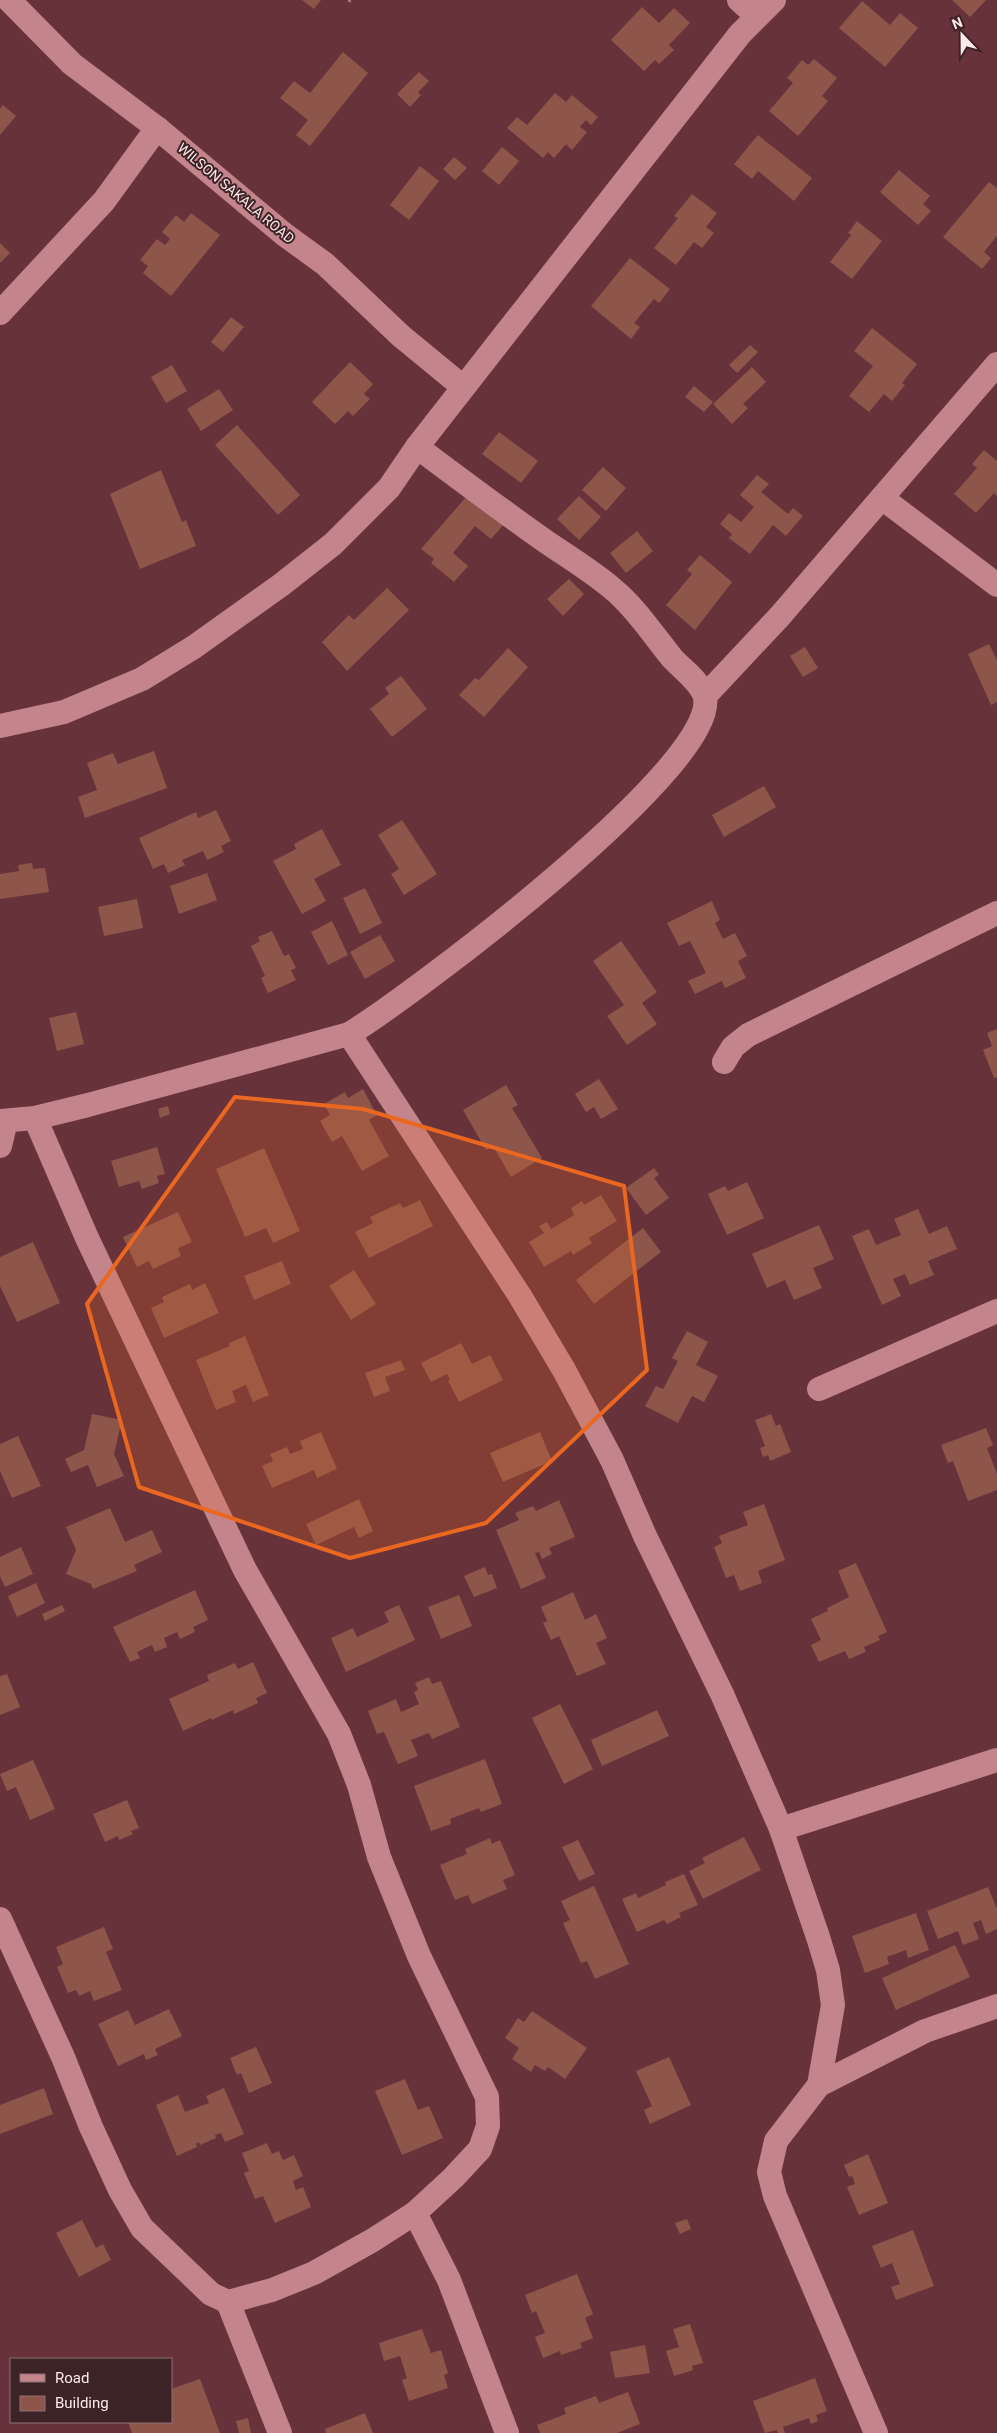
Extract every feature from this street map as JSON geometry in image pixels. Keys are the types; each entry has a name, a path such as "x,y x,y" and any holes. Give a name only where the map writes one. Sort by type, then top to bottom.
{"street":[{"name":"WILSON SAKALA ROAD","path":"9,0 72,64 157,128 270,222 325,264 401,336 463,387"},
{"path":"0,726 64,712 142,679 194,646 281,585 334,544 389,488 417,447 463,387 733,42 766,8 739,0"},
{"path":"0,313 104,201 157,128"},
{"path":"705,696 780,616 997,364"},
{"path":"0,1146 3,1121 35,1118 210,1073 349,1034 378,1017 445,967 594,845 675,759 704,716 705,696 696,680 676,662 616,591 500,509 417,447"},
{"path":"882,498 997,585"},
{"path":"724,1062 733,1047 748,1035 997,913"},
{"path":"349,1034 520,1296 564,1370 612,1460 645,1536 722,1694 780,1828 828,1970 833,2005 819,2084"},
{"path":"0,1919 60,2049 120,2190 142,2228 211,2294 228,2302 272,2290 314,2273 373,2240 415,2213 453,2178 480,2149 488,2126 487,2097 419,1956 379,1857 359,1786 339,1734 245,1570 87,1238 35,1118"},
{"path":"819,1389 997,1311"},
{"path":"780,1828 997,1760"},
{"path":"876,2433 775,2196 769,2172 776,2141 819,2084 925,2031 997,2006"},
{"path":"415,2213 449,2280 507,2433"},
{"path":"228,2302 280,2433"}],"highlighted area":[{"path":"235,1097 363,1109 624,1186 647,1370 486,1523 350,1558 139,1487 87,1304"}],"building":[{"path":"302,0 321,0 314,9"},
{"path":"952,0 986,0 970,17"},
{"path":"862,1 890,25 900,13 918,28 885,67 839,28"},
{"path":"642,7 659,23 674,8 690,23 669,45 674,50 659,64 655,60 644,71 611,40"},
{"path":"343,52 368,73 310,146 296,135 308,120 280,98 294,81 310,93"},
{"path":"814,59 837,78 822,96 828,101 798,136 769,111 793,83 787,78 802,60 808,65"},
{"path":"419,72 429,81 418,92 421,95 410,107 397,94"},
{"path":"555,93 566,102 572,95 598,117 591,125 586,120 580,127 587,132 572,150 566,144 554,158 548,152 543,158 507,128 517,117 527,125"},
{"path":"3,105 16,116 0,135 0,109"},
{"path":"758,135 812,178 794,201 758,171 752,179 734,164"},
{"path":"502,147 519,161 499,185 482,171"},
{"path":"454,157 467,168 455,180 443,169"},
{"path":"420,166 439,181 409,220 390,205"},
{"path":"899,170 930,196 923,204 931,211 918,225 880,192"},
{"path":"989,182 997,188 997,236 984,252 991,258 982,269 943,237"},
{"path":"692,194 717,213 706,227 714,233 702,248 694,242 676,265 654,248 678,218 674,216"},
{"path":"191,213 220,235 171,296 143,273 148,266 140,260 157,239 165,245 170,239 162,232 176,215 184,222"},
{"path":"857,221 882,241 852,279 830,262 851,235 848,233"},
{"path":"0,243 10,253 0,263"},
{"path":"630,258 670,289 659,303 654,299 634,323 640,327 631,339 591,306"},
{"path":"231,317 244,327 223,352 211,342"},
{"path":"872,328 917,364 902,383 905,385 892,401 884,394 869,412 849,396 873,366 854,351"},
{"path":"750,345 758,352 737,373 729,365"},
{"path":"350,362 373,384 364,394 370,399 353,416 348,411 335,424 312,402"},
{"path":"172,365 187,391 166,403 151,377"},
{"path":"752,367 766,382 743,404 748,408 732,424 713,404"},
{"path":"694,386 713,402 704,412 685,397"},
{"path":"219,389 233,410 201,431 187,409"},
{"path":"237,425 300,495 278,515 215,445"},
{"path":"499,432 538,461 521,483 482,454"},
{"path":"984,450 997,461 997,496 994,493 976,513 954,494 977,468 972,464"},
{"path":"603,467 626,488 606,511 582,490"},
{"path":"161,470 182,522 186,520 196,546 140,569 110,494"},
{"path":"757,475 769,484 761,492 788,514 793,508 803,516 786,536 773,525 750,554 729,538 732,534 720,524 729,513 741,522 754,507 740,495"},
{"path":"579,496 601,517 579,540 557,519"},
{"path":"466,497 506,522 491,539 475,526 453,553 468,566 454,582 431,563 434,559 421,549"},
{"path":"637,531 653,551 626,573 610,553"},
{"path":"700,555 732,582 695,630 666,605 692,574 687,570"},
{"path":"569,579 584,594 563,616 547,599"},
{"path":"387,588 409,610 347,671 322,642 349,615 354,620"},
{"path":"989,644 997,660 997,702 991,705 968,654"},
{"path":"805,647 818,668 803,677 790,656"},
{"path":"508,648 528,667 484,717 459,695 475,678 479,680"},
{"path":"401,676 427,709 392,737 370,709 389,694 385,688"},
{"path":"154,751 167,788 85,818 78,797 97,790 87,763 113,753 118,764"},
{"path":"764,786 776,807 724,837 712,815"},
{"path":"216,810 231,841 221,846 224,852 207,860 203,851 182,860 185,865 168,873 164,864 153,869 139,838 196,812 198,818"},
{"path":"402,820 437,874 404,895 391,874 399,869 378,835"},
{"path":"322,829 341,865 314,879 326,901 302,914 273,861 296,849 294,844"},
{"path":"32,863 33,869 45,868 49,892 0,899 0,874 19,871 18,865"},
{"path":"207,873 217,900 179,914 170,886"},
{"path":"365,888 382,923 360,934 343,898"},
{"path":"137,899 143,928 104,936 98,907"},
{"path":"712,901 720,920 715,923 723,939 735,933 747,956 738,961 746,978 725,988 722,981 695,994 688,981 706,973 690,941 679,946 667,923"},
{"path":"332,921 348,955 328,965 311,932"},
{"path":"272,931 284,956 289,954 296,968 291,970 296,980 268,993 261,978 265,976 251,946 260,941 258,937"},
{"path":"380,935 395,961 365,979 350,952"},
{"path":"621,941 657,992 642,1003 657,1024 627,1045 607,1016 624,1005 593,961"},
{"path":"76,1012 84,1044 57,1051 49,1018"},
{"path":"997,1029 997,1077 994,1078 983,1050 992,1046 987,1033"},
{"path":"599,1079 618,1109 601,1119 594,1107 586,1112 575,1094"},
{"path":"506,1085 518,1105 512,1108 542,1158 511,1177 493,1146 486,1150 463,1110"},
{"path":"363,1089 377,1115 369,1120 389,1156 362,1171 342,1136 332,1142 320,1121 330,1115 324,1104 345,1092 348,1098"},
{"path":"168,1106 170,1114 160,1118 158,1109"},
{"path":"157,1147 165,1174 157,1176 159,1183 142,1189 139,1181 119,1187 111,1161"},
{"path":"264,1148 300,1231 273,1243 266,1228 245,1237 216,1169"},
{"path":"654,1168 659,1175 654,1178 669,1198 646,1215 626,1188"},
{"path":"747,1182 764,1218 727,1235 708,1194 725,1186 728,1191"},
{"path":"601,1195 617,1221 589,1238 592,1243 573,1255 571,1251 544,1267 529,1242 544,1233 539,1226 547,1222 551,1229 574,1215 571,1208 582,1201 584,1205"},
{"path":"420,1200 433,1226 369,1258 355,1232 373,1223 370,1217 400,1203 403,1208"},
{"path":"918,1209 929,1234 947,1226 957,1249 928,1261 934,1275 910,1285 905,1274 893,1279 901,1296 882,1305 852,1236 869,1229 876,1245 901,1235 894,1219"},
{"path":"178,1212 192,1242 178,1248 181,1256 153,1269 149,1261 137,1267 123,1237"},
{"path":"819,1225 834,1259 813,1268 822,1288 794,1300 785,1280 767,1288 752,1254"},
{"path":"643,1228 661,1252 594,1304 576,1280"},
{"path":"33,1242 60,1303 17,1322 0,1286 0,1257"},
{"path":"282,1261 291,1284 254,1300 244,1276"},
{"path":"354,1270 376,1304 351,1320 329,1286"},
{"path":"205,1283 219,1313 164,1338 151,1308 164,1302 162,1297 190,1284 192,1290"},
{"path":"687,1331 708,1342 696,1365 718,1376 704,1402 692,1396 678,1423 645,1406 656,1386 663,1389 678,1361 672,1358"},
{"path":"245,1336 269,1395 253,1402 246,1385 232,1391 236,1402 216,1410 196,1360 230,1346 229,1343"},
{"path":"461,1343 472,1364 490,1355 503,1380 459,1402 448,1381 450,1380 447,1374 431,1382 421,1363"},
{"path":"401,1360 405,1370 385,1377 390,1391 374,1397 365,1373"},
{"path":"92,1414 122,1420 114,1454 124,1476 97,1487 88,1465 71,1472 65,1459 84,1450"},
{"path":"771,1414 776,1426 780,1424 791,1452 770,1461 768,1455 763,1457 760,1448 765,1446 755,1420"},
{"path":"986,1428 993,1445 987,1448 997,1474 997,1490 968,1501 953,1461 948,1463 941,1445"},
{"path":"321,1432 337,1469 317,1478 314,1470 272,1488 262,1466 273,1461 270,1454 287,1447 290,1454 303,1449 300,1441"},
{"path":"540,1432 552,1461 503,1482 490,1453"},
{"path":"18,1436 41,1486 12,1498 0,1471 0,1444"},
{"path":"359,1499 373,1531 359,1538 354,1527 316,1545 306,1524"},
{"path":"559,1500 575,1537 549,1548 552,1554 542,1559 539,1552 535,1553 546,1578 521,1589 496,1530 519,1520 515,1513 533,1506 536,1511"},
{"path":"764,1504 785,1560 758,1571 762,1583 740,1591 734,1575 726,1578 714,1547 722,1543 719,1536 748,1525 743,1512"},
{"path":"110,1508 125,1542 152,1530 162,1552 134,1565 137,1571 93,1589 91,1584 66,1574 76,1550 66,1527"},
{"path":"21,1547 33,1574 5,1587 0,1576 0,1557"},
{"path":"856,1563 887,1632 878,1636 880,1640 864,1647 866,1652 849,1659 845,1651 819,1662 811,1645 821,1640 811,1619 828,1611 827,1608 849,1597 838,1571"},
{"path":"485,1567 488,1575 492,1574 497,1588 474,1597 464,1576"},
{"path":"36,1583 45,1603 17,1617 8,1596"},
{"path":"195,1590 208,1620 193,1627 195,1632 180,1639 177,1632 164,1638 167,1647 155,1652 152,1645 137,1652 140,1658 130,1662 113,1627"},
{"path":"573,1592 585,1620 596,1614 607,1638 596,1643 606,1664 577,1676 559,1636 551,1640 543,1623 547,1621 541,1607"},
{"path":"459,1595 472,1626 441,1639 428,1607"},
{"path":"62,1605 65,1611 45,1621 42,1614"},
{"path":"399,1605 415,1640 346,1672 331,1638 353,1628 357,1637 389,1622 384,1612"},
{"path":"253,1662 267,1693 256,1698 258,1703 234,1714 233,1710 212,1720 211,1718 183,1731 169,1699 209,1681 207,1675 235,1663 238,1669"},
{"path":"7,1674 20,1707 0,1715 0,1676"},
{"path":"429,1677 432,1684 441,1681 460,1727 432,1739 429,1733 411,1740 418,1756 398,1764 384,1732 377,1734 368,1711 396,1699 401,1712 419,1704 414,1692 418,1690 415,1683"},
{"path":"560,1704 593,1769 564,1784 532,1718"},
{"path":"657,1710 669,1736 602,1766 591,1740"},
{"path":"485,1759 502,1804 481,1812 479,1808 450,1819 451,1824 431,1831 414,1786"},
{"path":"33,1760 55,1809 30,1820 16,1787 7,1791 0,1774"},
{"path":"127,1800 139,1828 131,1831 133,1834 119,1840 118,1836 105,1842 93,1814"},
{"path":"744,1837 761,1870 703,1899 689,1871 705,1863 702,1858"},
{"path":"490,1838 492,1844 500,1840 515,1875 503,1880 507,1889 472,1904 468,1895 455,1900 440,1865 467,1854 465,1849"},
{"path":"578,1840 595,1874 579,1881 562,1847"},
{"path":"684,1874 698,1905 679,1913 681,1917 667,1924 664,1920 637,1932 622,1899 636,1893 638,1898 666,1885 665,1882"},
{"path":"594,1886 629,1964 595,1979 587,1961 581,1963 563,1923 570,1920 561,1901"},
{"path":"988,1887 997,1909 997,1929 986,1934 981,1920 973,1923 979,1939 963,1945 958,1931 938,1939 927,1911"},
{"path":"916,1913 929,1950 908,1958 906,1950 887,1957 889,1964 865,1973 852,1936"},
{"path":"104,1927 113,1949 106,1952 122,1990 94,2001 90,1991 79,1996 76,1990 68,1993 57,1967 63,1964 56,1947"},
{"path":"955,1945 970,1977 896,2010 882,1978"},
{"path":"169,2009 182,2036 155,2049 158,2055 146,2060 144,2054 118,2066 98,2024 128,2010 135,2025"},
{"path":"532,2011 587,2048 565,2079 548,2067 545,2071 535,2065 531,2072 512,2059 519,2048 505,2038 518,2018 524,2022"},
{"path":"256,2047 272,2083 249,2093 241,2073 237,2075 230,2058"},
{"path":"669,2057 691,2105 650,2124 644,2110 652,2106 636,2071"},
{"path":"405,2079 418,2110 429,2106 443,2138 402,2155 375,2091"},
{"path":"44,2088 53,2114 0,2134 0,2105"},
{"path":"224,2088 244,2134 225,2142 221,2133 215,2135 216,2138 200,2145 199,2142 196,2144 197,2147 177,2156 156,2105 178,2095 185,2112 209,2103 206,2096"},
{"path":"267,2143 272,2154 279,2151 283,2160 294,2155 303,2176 293,2181 296,2190 303,2187 311,2207 275,2223 263,2196 255,2199 244,2173 249,2171 242,2153"},
{"path":"868,2154 888,2203 859,2215 847,2187 855,2184 852,2176 849,2177 844,2165"},
{"path":"687,2219 691,2229 680,2234 675,2223"},
{"path":"82,2220 96,2248 103,2244 111,2260 79,2277 56,2233"},
{"path":"913,2230 934,2286 896,2300 891,2287 900,2284 892,2263 881,2268 872,2246"},
{"path":"577,2274 593,2314 585,2318 593,2338 580,2343 582,2348 561,2355 560,2351 543,2358 535,2337 545,2333 536,2311 532,2313 525,2295"},
{"path":"690,2324 703,2363 692,2366 693,2370 674,2376 666,2351 679,2347 673,2329"},
{"path":"422,2329 431,2353 441,2350 448,2373 444,2375 448,2388 409,2401 402,2380 407,2378 400,2356 384,2361 379,2343"},
{"path":"645,2345 650,2373 615,2378 610,2352"},
{"path":"815,2378 827,2411 816,2415 818,2421 811,2424 809,2418 783,2427 785,2433 778,2433 777,2430 765,2433 753,2401"},
{"path":"200,2379 220,2433 132,2433 128,2423 172,2423 172,2389"},
{"path":"628,2392 640,2424 617,2433 540,2433 537,2425 566,2414 564,2408 596,2396 599,2403"},
{"path":"365,2413 373,2433 326,2433 325,2429"},
{"path":"248,2418 251,2433 239,2433 236,2421"}]}
